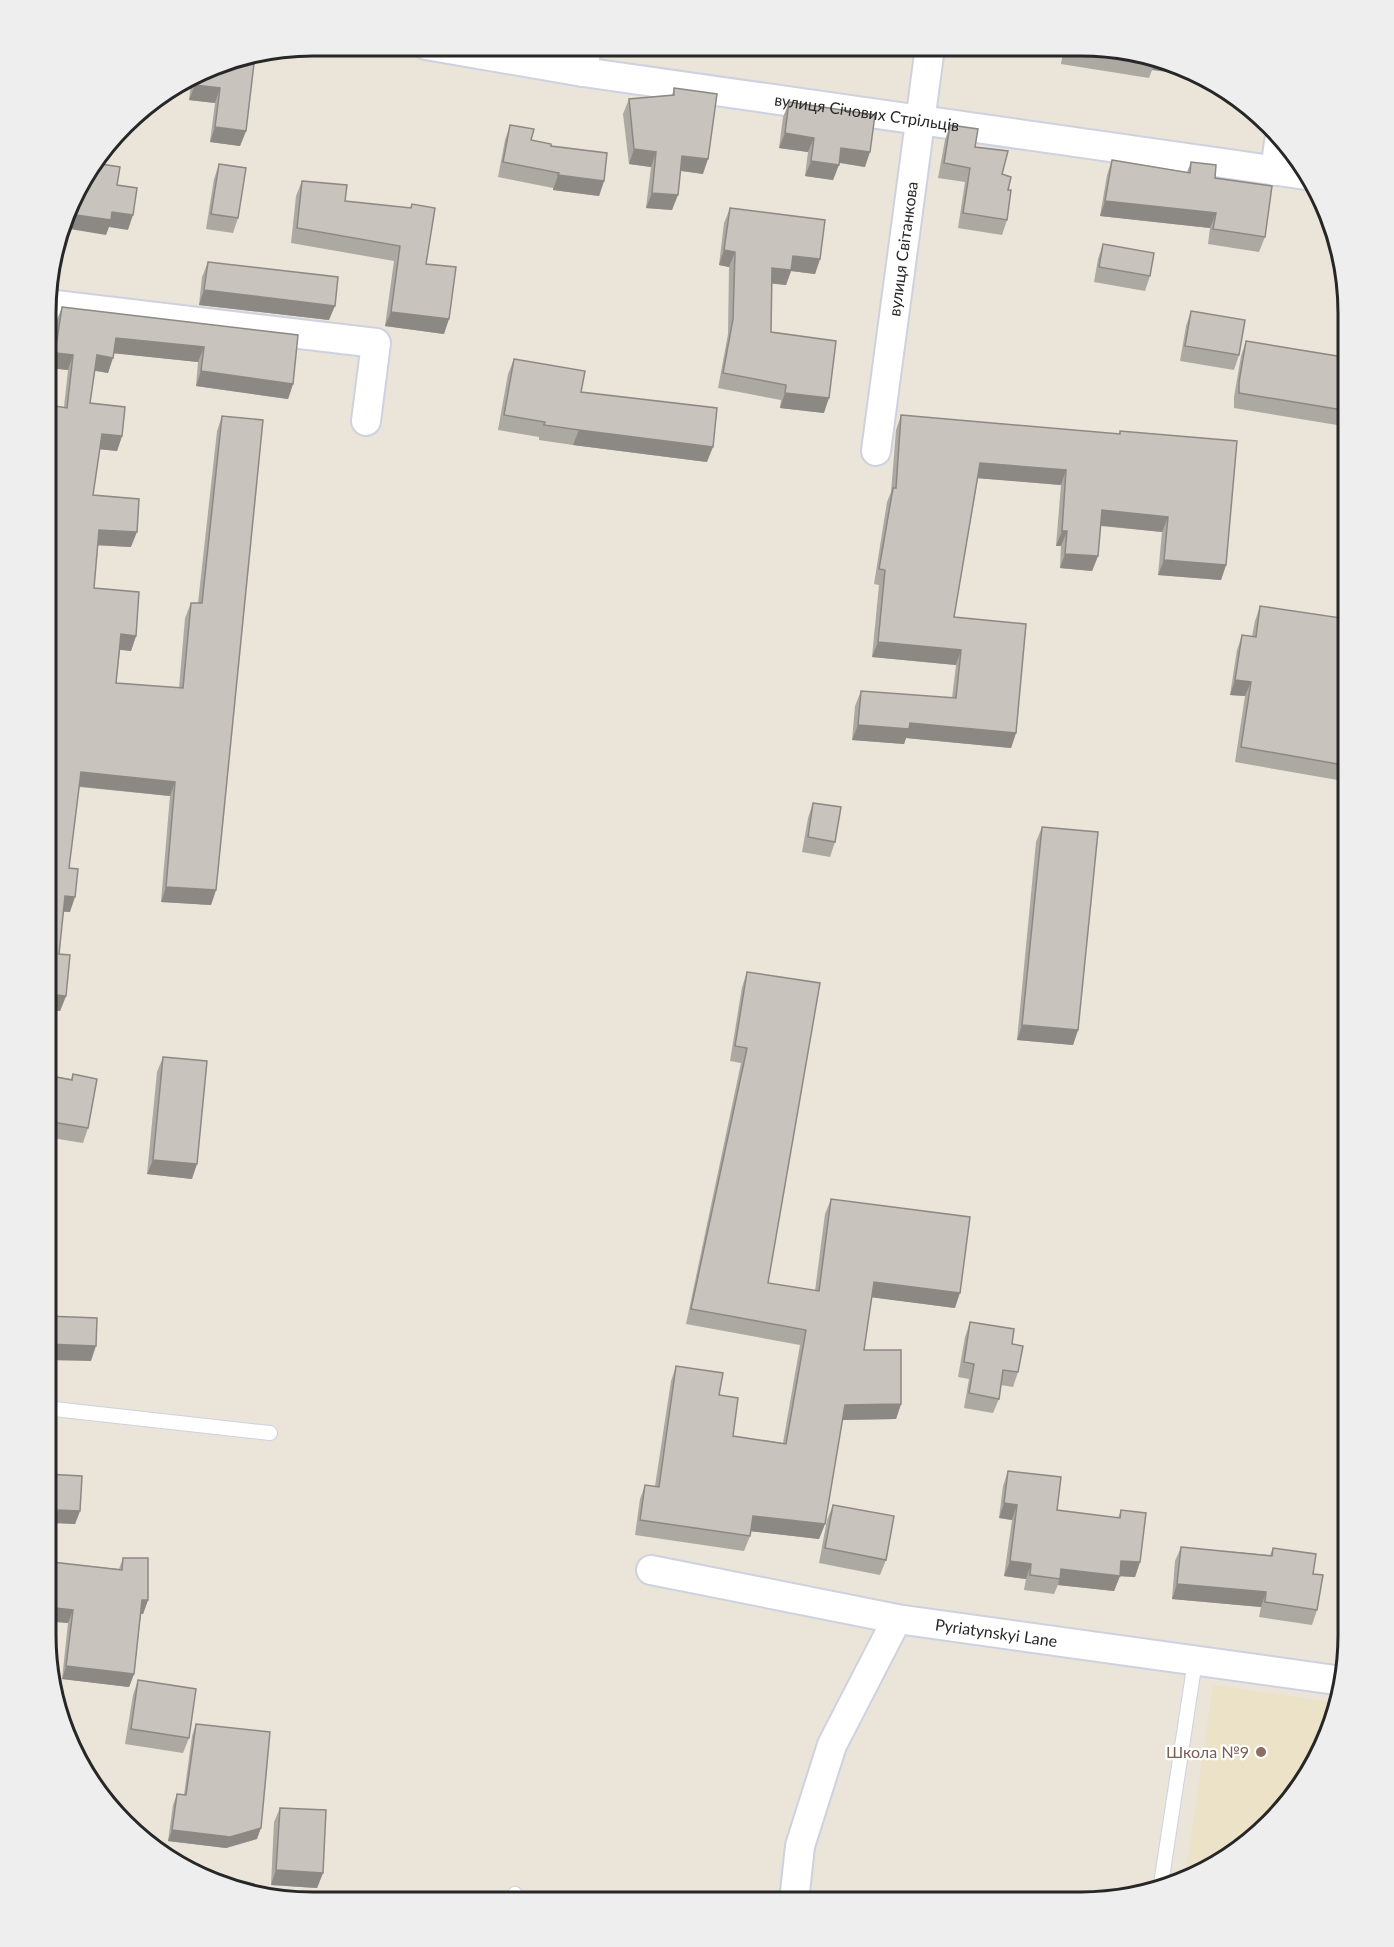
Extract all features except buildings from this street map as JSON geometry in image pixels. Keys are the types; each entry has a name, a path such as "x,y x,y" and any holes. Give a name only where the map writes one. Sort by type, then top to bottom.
{"street":[{"name":"вулиця Січових Стрільців","path":"551,56 585,59 919,120 1298,174"},
{"name":"вулиця Світанкова","path":"876,451 929,56"},
{"path":"1275,171 1278,147"},
{"path":"56,305 376,343 366,422"},
{"name":"Pyriatynskyi Lane","path":"651,1570 897,1618 1335,1680"},
{"path":"795,1892 800,1846 832,1744 897,1618"}],"lane":[{"path":"56,1409 270,1433"},
{"path":"1162,1879 1195,1660"}],"shaded area":[{"name":"Школа №9","path":"1213,1685 1330,1702 1319,1733 1304,1763 1275,1804 1238,1838 1210,1857 1186,1869"}],"place":[{"name":"Школа №9","path":"1261,1752"}]}
